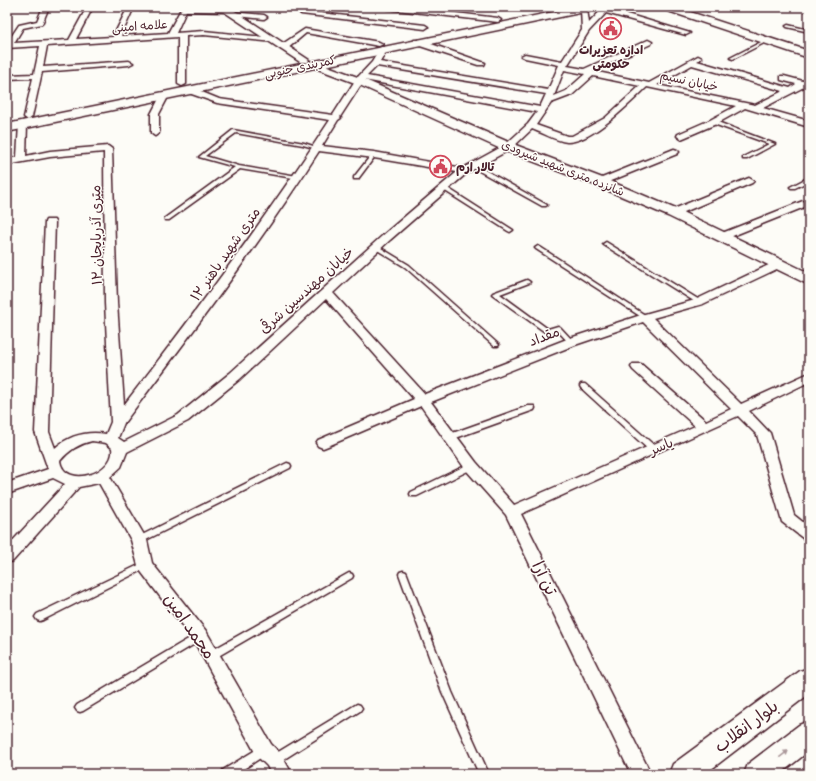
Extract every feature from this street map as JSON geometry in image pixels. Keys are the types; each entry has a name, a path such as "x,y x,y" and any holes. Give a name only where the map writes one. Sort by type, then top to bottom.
{"main road":[{"path":"665,7 809,50"},
{"path":"683,7 743,30 766,41 809,55"},
{"name":"کمربندی جنوبی","path":"414,40 498,20 563,9 598,8"},
{"name":"کمربندی جنوبی","path":"7,128 26,120 563,9"},
{"name":"شانزده متری شهید شیرودی","path":"227,10 309,62 361,80 508,147 600,182 721,236 777,265 809,279"},
{"name":"کمربندی جنوبی","path":"7,121 26,120 165,95 186,87"},
{"name":"بلوار انقلاب","path":"683,774 809,679"},
{"path":"758,774 809,734"}],"street":[{"path":"8,46 21,26 40,23 46,7"},
{"path":"72,42 90,7"},
{"path":"116,39 131,7"},
{"path":"388,7 434,20"},
{"path":"452,7 434,20 414,40 481,63"},
{"path":"586,30 598,8 686,33"},
{"name":"خیابان مهندسین شرقی","path":"116,444 183,418 235,376 376,247 444,188 469,168 508,147 531,126 548,101 563,65 586,30 598,8"},
{"path":"171,35 184,9 227,10 264,17"},
{"path":"303,12 434,20 498,20"},
{"path":"284,47 305,31 382,47"},
{"name":"علامه امینی","path":"8,46 204,33 274,40"},
{"path":"182,34 186,87 217,102 336,118"},
{"path":"548,101 569,94 588,72 648,42"},
{"path":"21,160 26,120 44,44"},
{"name":"۱۲ متری شهید باهنر","path":"116,444 118,422 203,311 298,178 361,80 375,63 382,47"},
{"name":"خیابان نسیم","path":"525,56 588,72 744,105 809,124"},
{"path":"531,126 566,139 574,139 608,120 649,85 700,57"},
{"path":"691,62 789,90"},
{"path":"7,77 128,63"},
{"path":"375,63 552,92"},
{"path":"784,78 808,83"},
{"path":"361,80 541,110"},
{"path":"756,108 789,90 808,83"},
{"path":"155,133 155,114 165,95"},
{"path":"681,136 713,122 744,105"},
{"path":"317,148 469,168"},
{"name":"۱۲ متری آذربایجان","path":"7,162 50,154 108,149 112,303 118,422"},
{"path":"600,182 674,152"},
{"path":"673,214 749,181"},
{"path":"721,236 803,204"},
{"path":"7,489 54,466 62,449 81,438 97,436 116,444 120,456 117,463 102,476 76,481 62,477 54,466 42,432 50,222"},
{"name":"مقداد","path":"324,443 422,400 571,342 645,317 699,302 777,265"},
{"name":"تن آرا","path":"326,292 422,400 471,466 512,512 641,774"},
{"path":"645,317 763,433 787,518 809,535"},
{"path":"637,367 705,427"},
{"name":"یاسر","path":"512,512 705,427 809,377"},
{"name":"محمد امین","path":"102,476 139,540 145,564 200,636 273,761"},
{"path":"7,557 76,481"}],"lane":[{"path":"788,26 809,31"},
{"path":"732,58 766,41"},
{"path":"713,122 773,144 745,158"},
{"path":"298,178 239,167 201,157 235,131 304,144 317,148"},
{"path":"356,178 374,156"},
{"path":"167,218 239,167"},
{"path":"469,168 544,206"},
{"path":"793,188 809,179"},
{"path":"444,188 510,230"},
{"path":"606,244 699,302"},
{"path":"376,247 407,266 496,345"},
{"path":"538,248 645,317"},
{"path":"527,282 495,294 547,332 558,328 571,342"},
{"path":"583,386 653,449"},
{"path":"450,437 532,408"},
{"path":"139,540 287,466"},
{"path":"414,494 471,466"},
{"path":"40,617 145,564"},
{"path":"403,574 447,692 484,774"},
{"path":"212,655 349,576"},
{"path":"80,708 200,636"},
{"path":"226,774 273,761 357,708"}],"place":[{"name":"اداره تعزیرات حکومتی","path":"611,29"},
{"name":"تالار ارم","path":"440,167"}]}
